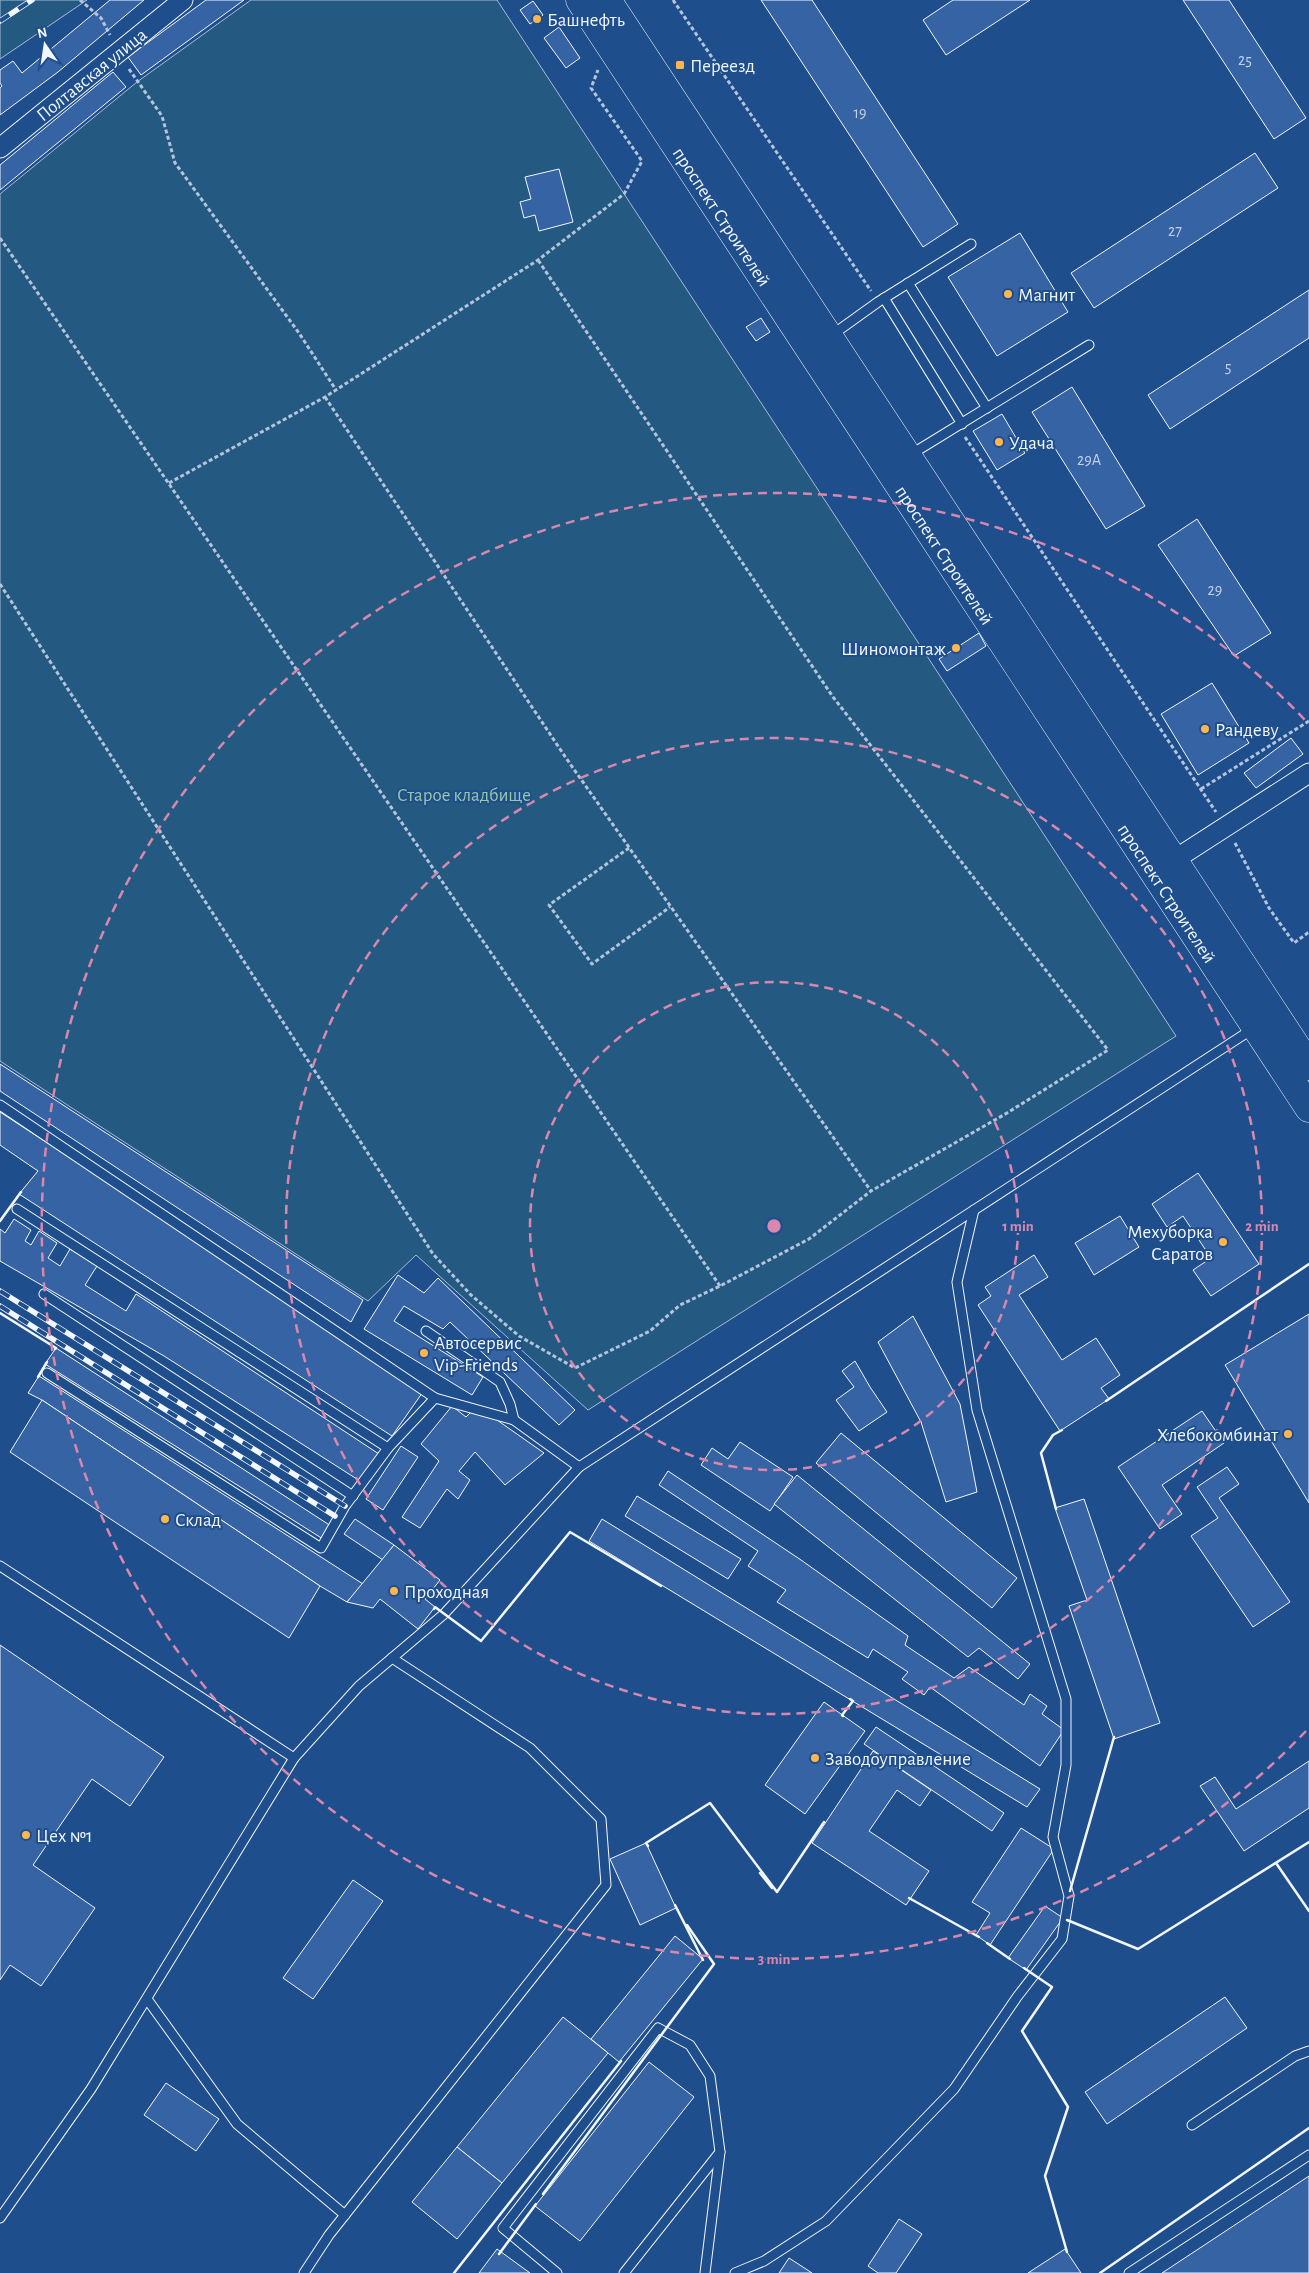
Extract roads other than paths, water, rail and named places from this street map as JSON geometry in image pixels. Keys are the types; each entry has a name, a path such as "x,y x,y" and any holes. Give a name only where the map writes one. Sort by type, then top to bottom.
{"main road":[{"name":"проспект Строителей","path":"580,0 1265,1020 1309,1066"},
{"name":"проспект Строителей","path":"607,0 1174,860 1265,1020 1309,1108"}],"street":[{"name":"Полтавская улица","path":"0,148 183,0"},
{"path":"1174,860 1309,773"}],"lane":[{"path":"829,337 881,300 971,244"},
{"path":"908,283 987,408"},
{"path":"881,300 960,425"},
{"path":"908,456 1089,345"},
{"path":"0,2218 91,2089 294,1758 359,1686 444,1614 579,1467 1265,1020"},
{"path":"0,1105 435,1398 514,1420 579,1467"},
{"path":"17,1209 388,1448"},
{"path":"735,2273 764,2261 826,2222 954,2089 1017,1997 1062,1939 1069,1896 1053,1836 1066,1764 1066,1699 976,1410 957,1282 974,1210"},
{"path":"44,1294 352,1496"},
{"path":"426,1331 500,1382 510,1404 514,1420"},
{"path":"47,1373 321,1548 352,1496 388,1448 435,1398"},
{"path":"0,1566 294,1758"},
{"path":"304,2273 345,2215 606,1885 601,1819 530,1748 392,1658"},
{"path":"147,1999 237,2124 345,2215"},
{"path":"557,2273 503,2228 658,2028 690,2045 710,2076 720,2152 704,2273"},
{"path":"1192,2125 1295,2056 1309,2051"},
{"path":"624,2273 720,2152"},
{"path":"1129,2273 1309,2155"}],"railway":[{"path":"0,21 32,0"},
{"path":"0,1291 345,1506"},
{"path":"0,1306 335,1516"}],"place":[{"name":"Башнефть","path":"537,19"},
{"name":"Переезд","path":"680,65"},
{"name":"Магнит","path":"1008,294"},
{"name":"Удача","path":"999,442"},
{"name":"Шиномонтаж","path":"956,648"},
{"name":"Рандеву","path":"1205,729"},
{"name":"Мехуборка Саратов","path":"1223,1242"},
{"name":"Автосервис Vip-Friends","path":"424,1353"},
{"name":"Хлебокомбинат","path":"1288,1434"},
{"name":"Склад","path":"165,1519"},
{"name":"Проходная","path":"394,1591"},
{"name":"Заводоуправление","path":"815,1758"},
{"name":"Цех №1","path":"26,1835"}],"park label":[{"name":"Старое кладбище","path":"464,794"}]}
